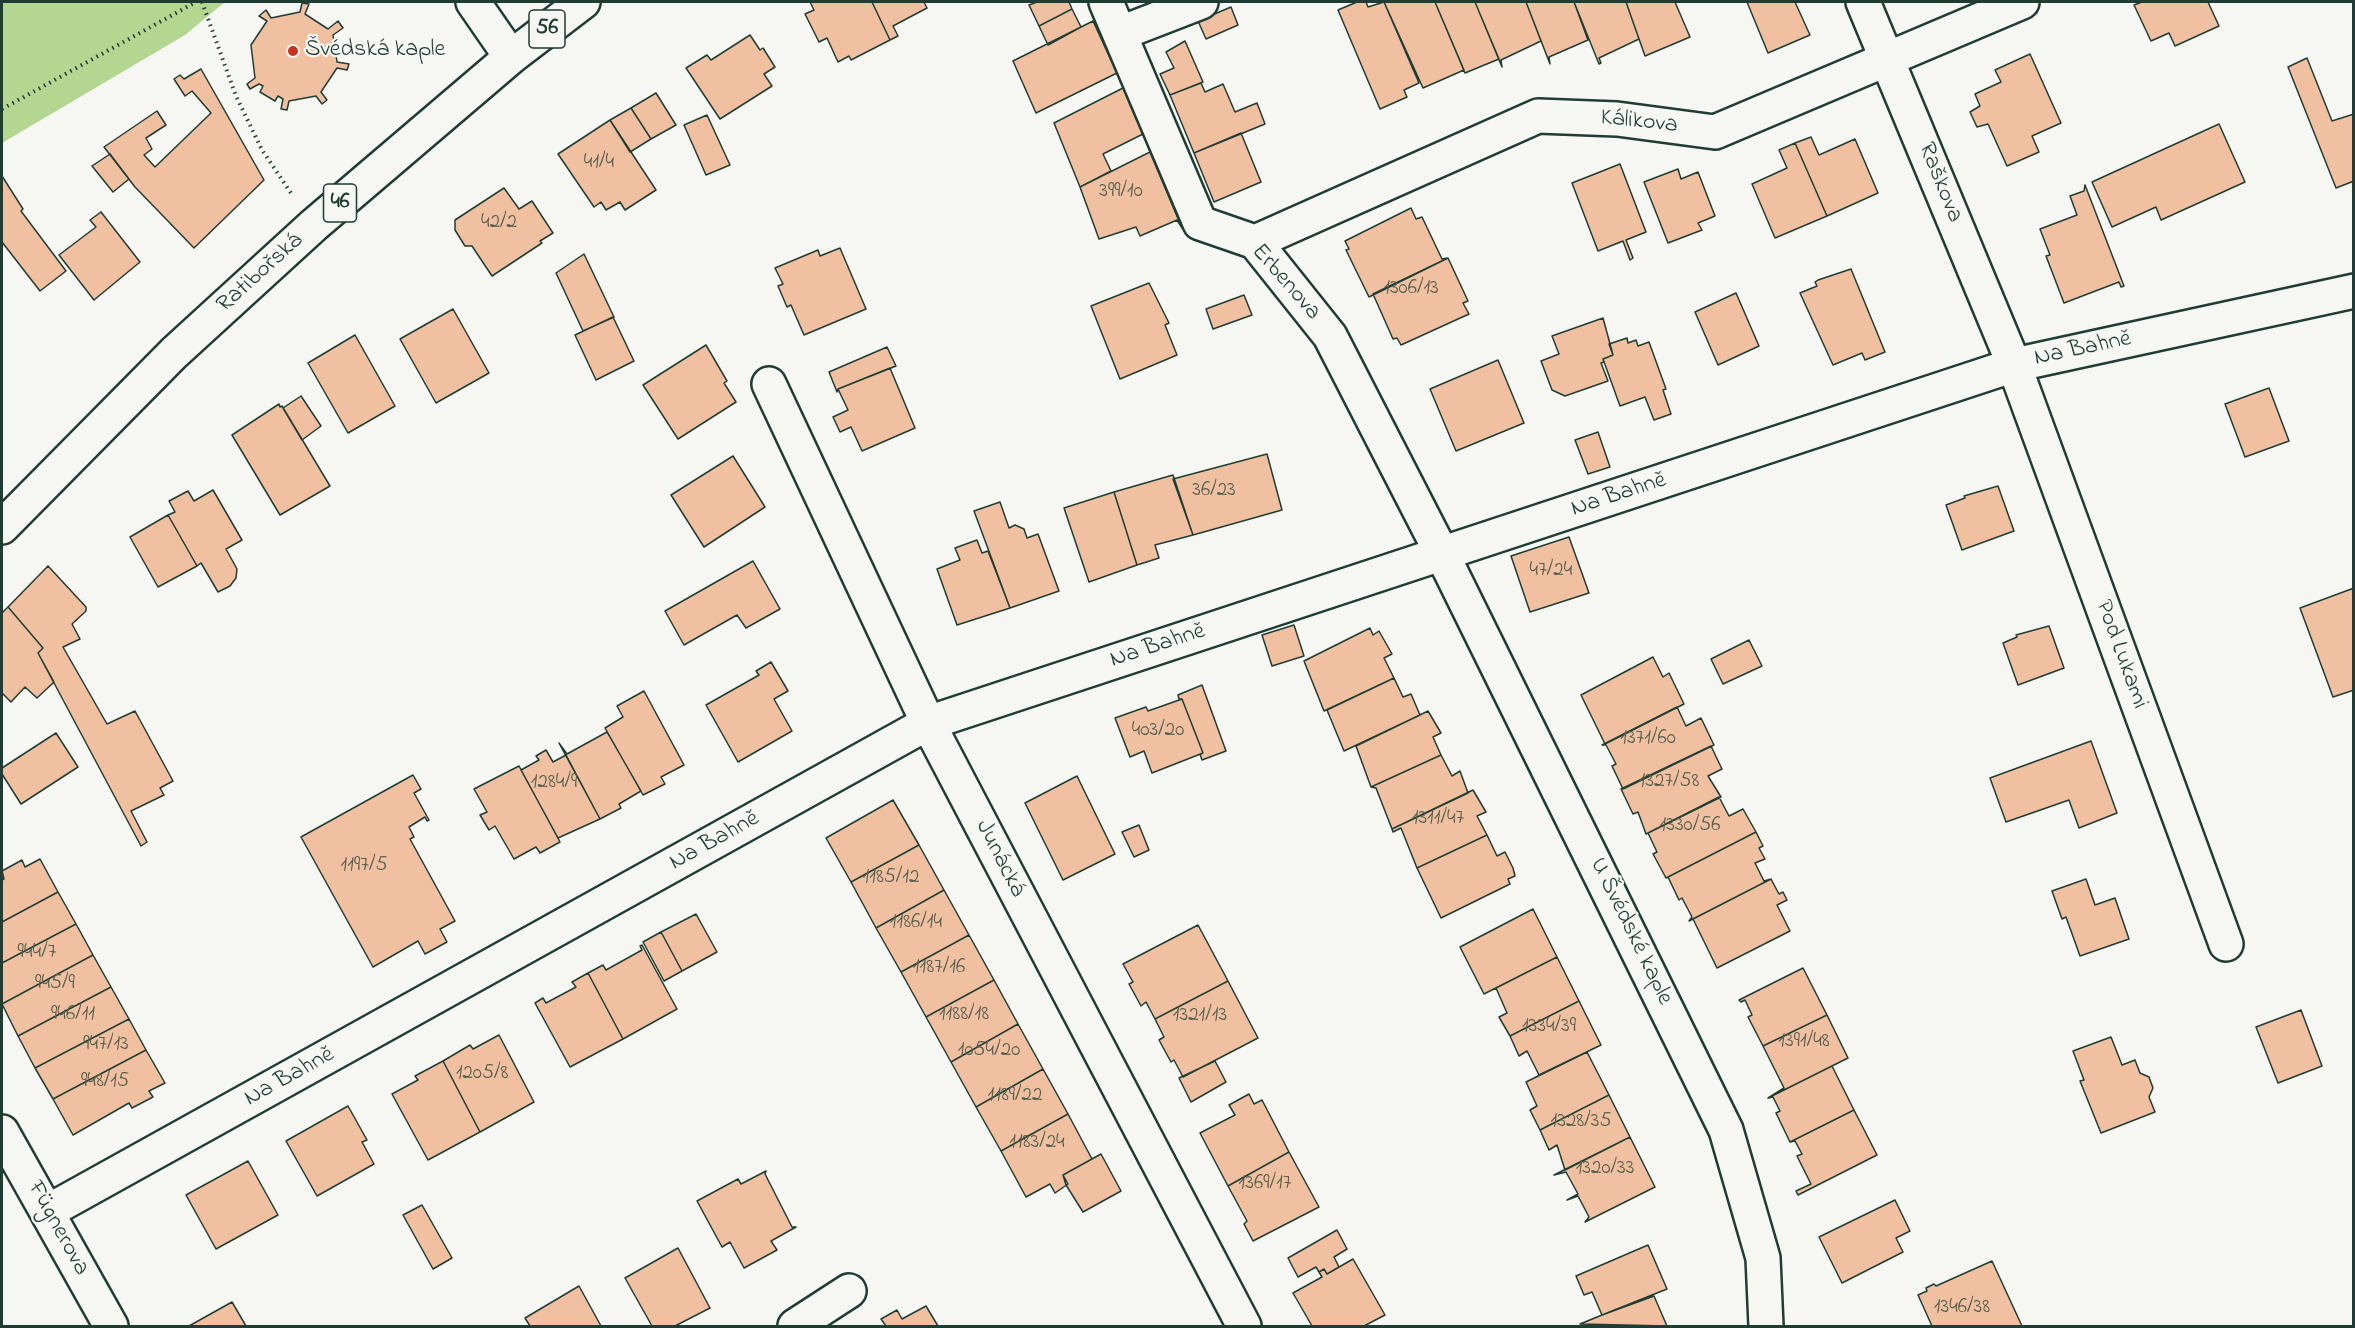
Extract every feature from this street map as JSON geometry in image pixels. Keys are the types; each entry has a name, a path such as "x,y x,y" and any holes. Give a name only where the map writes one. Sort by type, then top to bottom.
{"street":[{"path":"473,2 511,57"},
{"name":"56","path":"511,57 583,2"},
{"name":"Erbenova","path":"1106,2 1200,223 1255,242 1330,336 1442,554"},
{"path":"1121,33 1201,2"},
{"name":"Raškova","path":"1863,2 2014,365"},
{"name":"Kálikova","path":"1255,242 1538,116 1617,120 1715,132 2022,2"},
{"name":"Ratibořská","path":"2,527 174,353 314,225 511,57"},
{"name":"Na Bahně","path":"47,1212 928,723 2014,365 2354,291"},
{"name":"Pod Lukami","path":"2014,365 2226,944"},
{"name":"Junácká","path":"770,384 928,723 1244,1326"},
{"name":"U Švédské kaple","path":"1442,554 1726,1130 1763,1258 1766,1326"},
{"name":"Fügnerova","path":"2,1132 111,1326"},
{"path":"795,1326 849,1291"}],"path":[{"path":"2,108 195,2"},
{"path":"202,2 236,96 262,150 314,225"}],"green space":[{"path":"2,2 225,2 185,35 2,143"}],"building":[{"path":"810,2 872,2 890,40 851,60 849,56 838,62 827,38 819,42 805,14 814,10"},
{"path":"872,2 924,2 927,8 893,26 898,36 890,40"},
{"path":"1037,2 1069,2 1072,9 1039,26 1029,5"},
{"path":"1357,2 1366,2 1368,7 1384,2 1419,83 1404,90 1407,97 1380,109 1338,10"},
{"path":"1384,2 1435,2 1464,70 1423,88"},
{"path":"1435,2 1475,2 1499,59 1465,73"},
{"path":"1475,2 1526,2 1541,41 1501,60 1502,67"},
{"path":"1526,2 1574,2 1588,40 1549,57 1550,64"},
{"path":"1574,2 1626,2 1639,39 1599,58 1601,63 1599,64"},
{"path":"1626,2 1675,2 1690,37 1645,56"},
{"path":"1747,2 1795,2 1810,35 1768,53"},
{"path":"2142,2 2208,2 2219,26 2175,46 2169,33 2151,41 2134,5"},
{"name":"Švédská kaple","path":"302,3 309,4 305,14 328,29 338,21 343,28 333,35 337,62 349,64 347,70 337,68 321,92 327,100 322,104 316,96 289,101 287,110 281,109 283,99 278,96 275,101 260,92 263,86 259,84 250,89 247,84 255,78 251,45 267,21 259,16 266,10 271,18 300,12"},
{"path":"1231,7 1238,25 1206,39 1198,21"},
{"path":"1072,9 1081,27 1048,45 1039,26"},
{"path":"1093,21 1117,73 1036,113 1013,61"},
{"path":"750,35 760,50 763,48 775,67 764,74 772,86 720,119 686,68 707,55 711,60"},
{"path":"1185,41 1203,82 1170,95 1160,74 1174,68 1166,52"},
{"path":"2030,54 2061,123 2032,136 2039,152 2007,166 1988,124 1977,127 1970,112 1980,106 1975,94 2001,82 1995,70"},
{"path":"2307,58 2332,121 2354,114 2354,181 2336,188 2288,67"},
{"path":"201,69 264,180 194,248 135,187 104,147 157,111 166,125 146,138 152,149 144,155 155,167 211,113 192,91 185,96 174,79 180,75 184,79"},
{"path":"1201,83 1205,92 1223,84 1235,112 1257,103 1265,124 1194,153 1170,95"},
{"path":"1123,88 1143,134 1103,154 1111,171 1080,187 1054,123"},
{"path":"656,93 676,125 651,139 631,108"},
{"path":"631,108 651,139 630,152 610,120"},
{"path":"707,115 730,165 706,175 684,125"},
{"path":"610,120 656,190 625,210 620,202 606,210 601,202 594,207 558,154"},
{"path":"2219,124 2245,182 2161,220 2156,207 2112,227 2092,182"},
{"path":"1241,133 1261,182 1214,202 1194,153"},
{"path":"1811,137 1819,155 1855,139 1878,193 1827,216 1795,143"},
{"path":"1795,143 1827,216 1775,238 1752,184 1787,168 1779,150"},
{"path":"1150,152 1182,228 1177,220 1140,236 1136,227 1099,239 1080,187"},
{"path":"110,154 129,179 113,192 92,166"},
{"path":"1620,164 1646,232 1626,240 1633,258 1630,260 1623,241 1598,251 1572,183"},
{"path":"1678,169 1681,179 1698,172 1715,216 1698,223 1702,230 1668,243 1644,182"},
{"path":"2,176 23,209 21,211 66,271 40,291 2,242"},
{"path":"2085,185 2124,286 2121,287 2119,282 2064,303 2046,256 2050,255 2040,229 2077,215 2070,196 2084,191"},
{"path":"504,188 519,209 532,201 553,233 540,241 542,243 492,276 472,246 465,246 455,230 455,220"},
{"path":"1411,208 1416,219 1422,217 1442,259 1448,258 1369,297 1346,250 1349,249 1345,241"},
{"path":"101,212 140,262 94,300 59,255 96,227 90,220"},
{"path":"840,248 866,309 804,335 791,305 787,307 778,286 783,284 775,268 818,250 820,256"},
{"path":"584,254 614,317 583,331 556,273"},
{"path":"1448,258 1468,301 1463,303 1469,314 1401,345 1397,338 1393,339 1373,294"},
{"path":"1851,269 1885,352 1865,360 1862,353 1833,365 1800,293 1817,286 1815,282 1818,280"},
{"path":"1149,283 1169,323 1165,325 1177,355 1120,379 1091,306"},
{"path":"1736,293 1759,346 1718,365 1695,312"},
{"path":"1244,295 1252,315 1213,329 1206,309"},
{"path":"453,309 489,373 436,403 400,339"},
{"path":"613,317 634,361 596,380 575,335"},
{"path":"1603,318 1613,355 1603,359 1604,362 1601,363 1608,381 1565,396 1552,390 1541,361 1559,354 1552,336"},
{"path":"355,335 395,406 348,433 308,363"},
{"path":"1627,338 1628,343 1636,340 1638,346 1649,342 1666,389 1663,390 1671,414 1654,420 1645,397 1620,406 1603,359 1613,355 1609,344"},
{"path":"706,345 727,381 724,383 736,402 678,439 643,385"},
{"path":"887,347 896,366 838,389 837,392 829,372"},
{"path":"1498,360 1524,423 1456,451 1430,389"},
{"path":"890,368 915,428 862,451 851,427 840,432 833,417 848,410 838,389"},
{"path":"2269,388 2289,441 2245,457 2225,404"},
{"path":"301,396 321,426 302,440 283,408"},
{"path":"279,404 330,486 280,515 232,435"},
{"path":"1598,432 1610,467 1588,474 1575,440"},
{"path":"1267,454 1282,510 1193,535 1173,479"},
{"path":"733,456 765,507 704,547 671,495"},
{"path":"1173,475 1193,535 1155,545 1159,558 1137,565 1114,492"},
{"path":"1998,486 2014,531 1962,550 1946,505 1965,498 1964,496"},
{"path":"213,490 242,540 226,549 237,569 236,578 230,586 218,592 201,563 197,566 168,515 175,512 169,501 188,491 194,501"},
{"path":"1114,492 1137,565 1089,582 1064,508"},
{"path":"1000,502 1009,528 1015,525 1024,529 1027,538 1038,534 1059,591 1010,608 974,511"},
{"path":"168,515 197,566 158,587 130,537"},
{"path":"1569,537 1589,593 1530,612 1511,556"},
{"path":"977,540 982,553 988,551 1010,608 957,625 937,569 960,560 955,548"},
{"path":"753,561 780,609 746,628 737,615 684,645 665,611"},
{"path":"48,566 86,607 86,611 72,624 80,639 63,647 107,724 135,711 173,781 160,788 164,795 131,811 147,842 141,846 38,653 43,648 8,607"},
{"path":"2354,588 2354,690 2333,697 2300,608"},
{"path":"8,607 43,648 38,653 54,682 37,698 25,687 11,702 2,693 2,613"},
{"path":"1294,625 1304,656 1272,666 1262,635"},
{"path":"2049,626 2064,668 2018,685 2003,643 2017,637 2016,635"},
{"path":"1370,628 1373,635 1379,631 1392,654 1384,658 1394,678 1324,711 1304,661"},
{"path":"1749,640 1762,666 1723,684 1711,659"},
{"path":"1653,657 1663,677 1669,673 1684,704 1605,744 1581,695"},
{"path":"771,662 788,691 774,699 792,731 738,762 706,705 759,675 756,671"},
{"path":"1394,678 1403,697 1411,694 1420,715 1344,751 1327,710"},
{"path":"1202,685 1226,751 1202,760 1200,754 1203,753 1182,699 1179,699 1178,695"},
{"path":"644,691 684,765 661,777 665,784 643,795 605,728 623,717 617,706"},
{"path":"1182,699 1203,753 1152,773 1144,751 1130,757 1115,718 1146,707 1148,711"},
{"path":"1677,707 1686,726 1701,718 1714,745 1623,789 1612,766 1616,764 1606,745 1602,745"},
{"path":"1428,711 1441,733 1433,737 1441,755 1371,787 1356,746"},
{"path":"607,732 641,791 619,804 621,808 600,819 559,743 567,754"},
{"path":"56,733 78,767 21,804 2,774 2,768"},
{"path":"2091,741 2117,813 2079,828 2069,800 2006,822 1990,778"},
{"path":"1711,746 1722,769 1708,776 1721,797 1646,834 1638,812 1633,814 1621,789"},
{"path":"546,750 553,762 566,755 600,819 558,838 521,770 539,760 536,756"},
{"path":"1441,755 1452,776 1460,771 1468,793 1392,829 1376,788 1371,787"},
{"path":"519,766 560,842 540,853 536,847 514,859 495,826 489,830 480,815 487,812 474,789"},
{"path":"413,775 421,789 414,793 429,820 427,821 425,817 409,827 414,837 410,839 455,921 440,929 447,942 425,954 418,941 373,967 301,837"},
{"path":"1077,776 1115,854 1063,880 1025,803"},
{"path":"1473,790 1486,812 1477,816 1487,835 1417,868 1401,828 1393,832 1392,829"},
{"path":"1719,797 1729,816 1743,809 1756,832 1666,878 1653,854 1657,852 1648,833"},
{"path":"893,800 919,845 851,882 826,838"},
{"path":"1139,825 1149,850 1134,857 1122,832"},
{"path":"1756,832 1763,846 1759,848 1765,859 1755,863 1764,881 1771,879 1689,921 1692,917 1682,898 1679,900 1668,877"},
{"path":"1487,835 1497,856 1505,852 1515,876 1508,879 1510,884 1441,918 1417,868"},
{"path":"919,845 944,890 876,928 851,882"},
{"path":"40,859 58,892 2,922 2,880 4,879 2,871 22,860 25,867"},
{"path":"1771,879 1779,894 1783,892 1787,900 1777,905 1790,931 1717,968 1693,919"},
{"path":"2086,879 2095,905 2115,898 2129,939 2080,956 2066,917 2062,919 2052,891"},
{"path":"944,890 969,935 901,972 876,928"},
{"path":"58,892 76,924 2,963 2,922"},
{"path":"1533,909 1557,957 1484,994 1460,947"},
{"path":"696,914 717,952 682,971 661,932"},
{"path":"76,924 93,955 2,1004 2,963"},
{"path":"1198,925 1228,981 1155,1019 1146,1002 1141,1006 1129,984 1133,982 1123,964"},
{"path":"661,932 682,971 664,981 643,942"},
{"path":"969,935 994,980 926,1017 901,972"},
{"path":"642,945 677,1009 623,1039 588,973 603,965 606,970 642,950 640,946"},
{"path":"93,955 111,987 18,1036 2,1004"},
{"path":"1557,957 1579,1001 1510,1036 1499,1017 1507,1013 1496,988"},
{"path":"1803,968 1827,1015 1763,1046 1748,1017 1752,1015 1745,1000 1741,1002 1739,1000"},
{"path":"588,973 623,1039 570,1067 535,1003 543,998 546,1003 576,987 572,982"},
{"path":"994,980 1018,1024 951,1062 926,1017"},
{"path":"1228,981 1258,1038 1183,1077 1174,1060 1171,1062 1159,1040 1164,1037 1155,1019"},
{"path":"111,987 129,1019 35,1068 18,1036"},
{"path":"1579,1001 1601,1045 1539,1075 1527,1051 1519,1056 1510,1036"},
{"path":"2301,1010 2322,1066 2278,1083 2256,1027"},
{"path":"1827,1015 1848,1058 1768,1098 1784,1088 1763,1046"},
{"path":"129,1019 146,1050 53,1099 35,1068"},
{"path":"1018,1024 1043,1069 976,1107 951,1062"},
{"path":"499,1035 534,1102 480,1132 443,1061 470,1045 473,1049"},
{"path":"2111,1037 2122,1065 2135,1060 2140,1073 2149,1077 2153,1088 2149,1097 2155,1112 2101,1133 2080,1081 2084,1080 2073,1051"},
{"path":"146,1050 165,1083 149,1091 153,1097 132,1108 129,1103 73,1135 53,1099"},
{"path":"1587,1052 1609,1095 1540,1130 1530,1110 1537,1106 1526,1082"},
{"path":"443,1061 480,1132 428,1160 392,1094 418,1080 415,1076"},
{"path":"1215,1061 1226,1082 1191,1102 1179,1078"},
{"path":"1832,1066 1854,1110 1790,1142 1776,1113 1780,1111 1773,1097 1768,1098"},
{"path":"1043,1069 1068,1114 1001,1151 976,1107"},
{"path":"1249,1094 1254,1104 1262,1100 1289,1152 1228,1186 1200,1133 1235,1115 1229,1105"},
{"path":"1609,1095 1630,1137 1565,1170 1557,1145 1549,1150 1540,1130"},
{"path":"348,1106 367,1140 362,1142 374,1164 317,1196 286,1141"},
{"path":"1854,1110 1877,1155 1798,1195 1796,1191 1811,1184 1797,1156 1802,1154 1795,1141 1790,1142"},
{"path":"1068,1114 1092,1159 1063,1175 1068,1184 1055,1193 1050,1184 1026,1197 1001,1151"},
{"path":"1630,1137 1655,1187 1585,1222 1589,1217 1578,1196 1567,1200 1578,1194 1566,1172 1554,1175"},
{"path":"1289,1152 1319,1207 1253,1241 1244,1224 1247,1221 1228,1186"},
{"path":"1101,1154 1121,1191 1083,1212 1066,1185 1063,1175"},
{"path":"248,1161 278,1215 216,1249 186,1195"},
{"path":"766,1171 765,1174 792,1227 796,1227 771,1241 777,1250 744,1268 730,1242 722,1247 697,1201 738,1179 741,1184"},
{"path":"1895,1200 1910,1231 1896,1238 1903,1252 1842,1283 1819,1237"},
{"path":"422,1205 452,1258 433,1269 403,1215"},
{"path":"1337,1230 1347,1249 1334,1257 1339,1267 1327,1274 1324,1269 1319,1272 1316,1267 1298,1277 1288,1258"},
{"path":"1648,1245 1667,1289 1602,1315 1592,1292 1584,1295 1576,1276"},
{"path":"678,1248 710,1308 675,1326 652,1326 625,1278"},
{"path":"1353,1259 1385,1315 1364,1326 1312,1326 1293,1293 1322,1277 1319,1272 1324,1269 1327,1274"},
{"path":"1992,1261 2022,1326 1932,1326 1918,1295 1927,1291 1926,1288 1934,1284 1936,1286"},
{"path":"579,1286 601,1326 530,1326 525,1318"},
{"path":"1654,1296 1667,1326 1580,1324 1602,1315"},
{"path":"232,1302 246,1326 189,1326"},
{"path":"926,1306 938,1326 886,1326 881,1319 897,1310 902,1319"}],"place":[{"name":"Švédská kaple","path":"293,51"}]}
